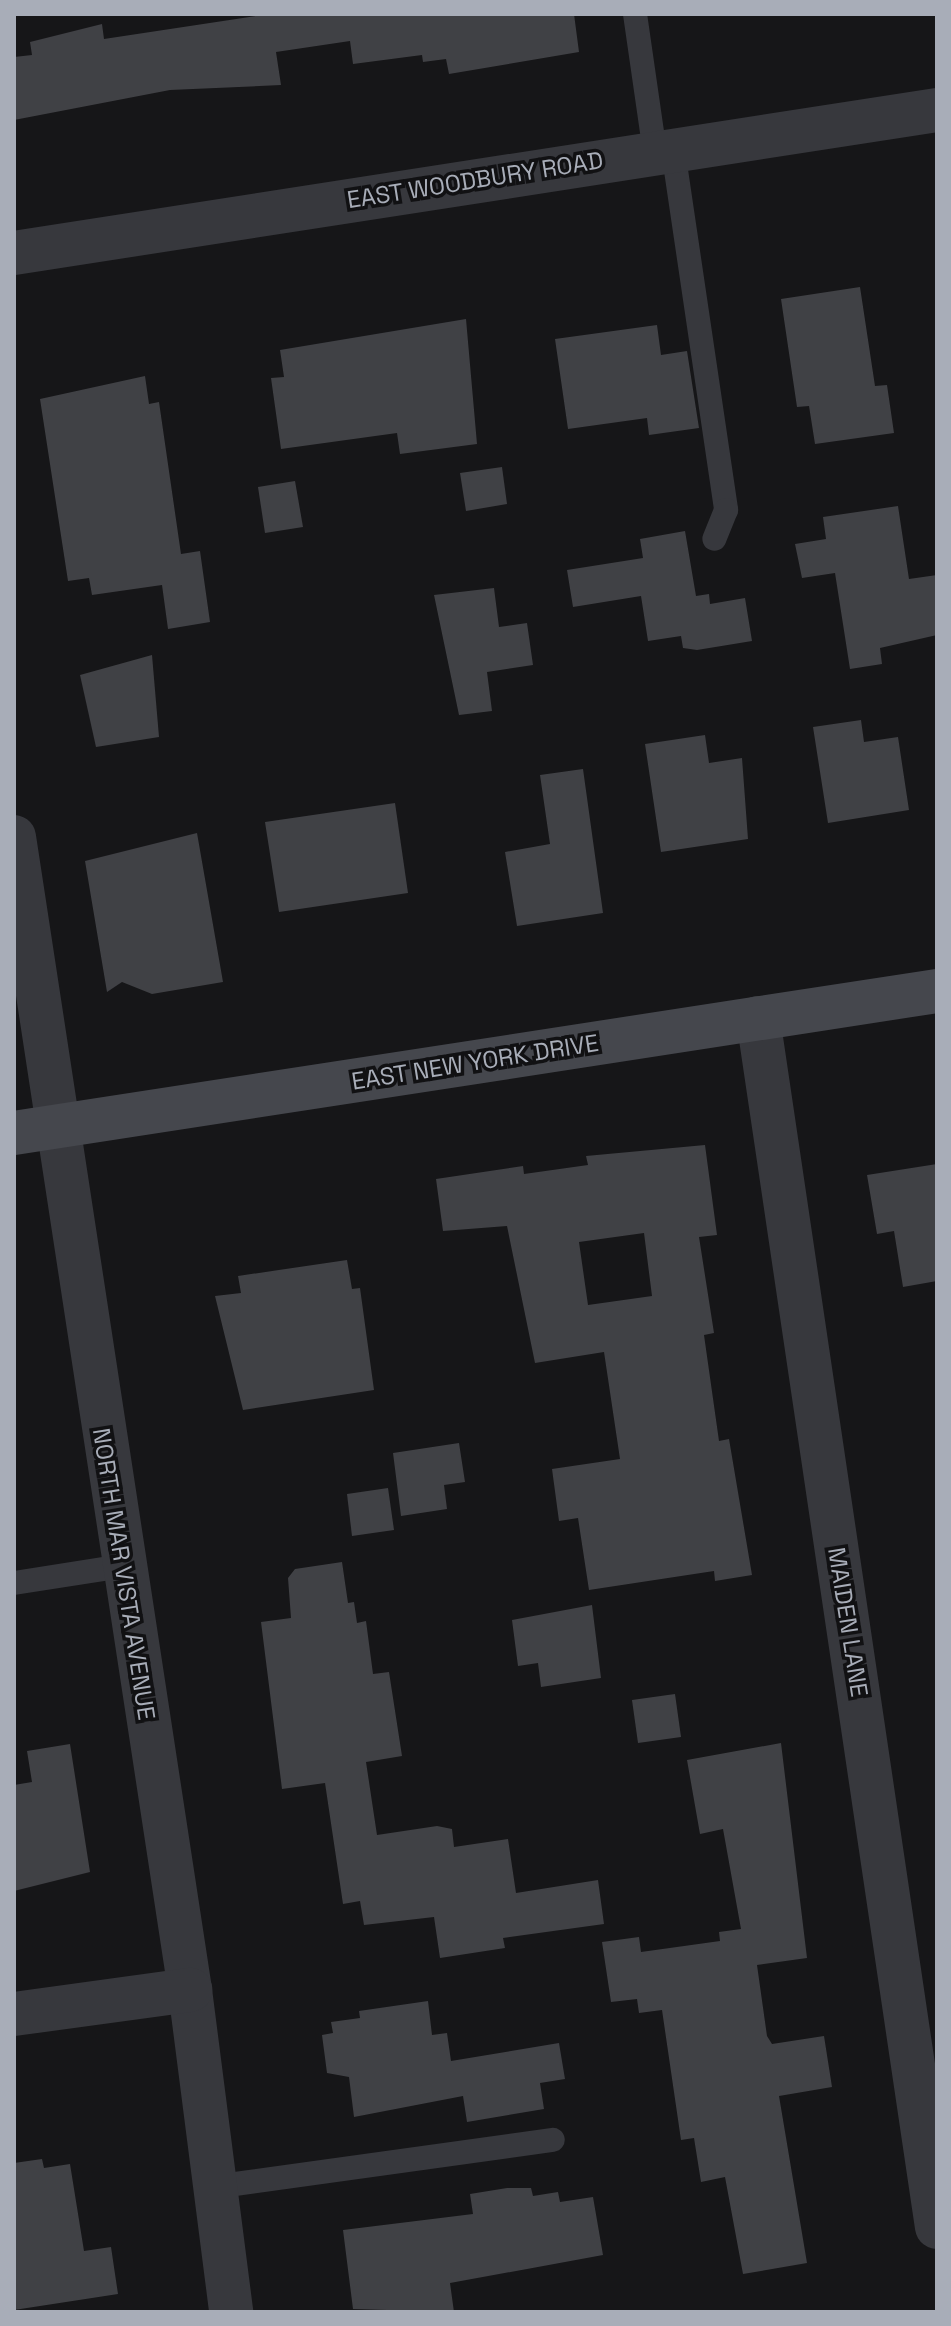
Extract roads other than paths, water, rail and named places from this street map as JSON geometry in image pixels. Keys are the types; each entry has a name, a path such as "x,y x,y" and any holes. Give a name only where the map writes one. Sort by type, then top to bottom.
{"street":[{"name":"EAST WOODBURY ROAD","path":"14,253 937,110"},
{"name":"NORTH MAR VISTA AVENUE","path":"14,837 122,1566 190,1990 231,2312"},
{"name":"EAST NEW YORK DRIVE","path":"14,1133 937,991"},
{"name":"MAIDEN LANE","path":"758,1018 937,2227"},
{"path":"14,2014 190,1990"}],"lane":[{"path":"635,14 664,151 726,510 714,539"},
{"path":"14,1583 122,1566"},
{"path":"213,2187 553,2140"}]}
